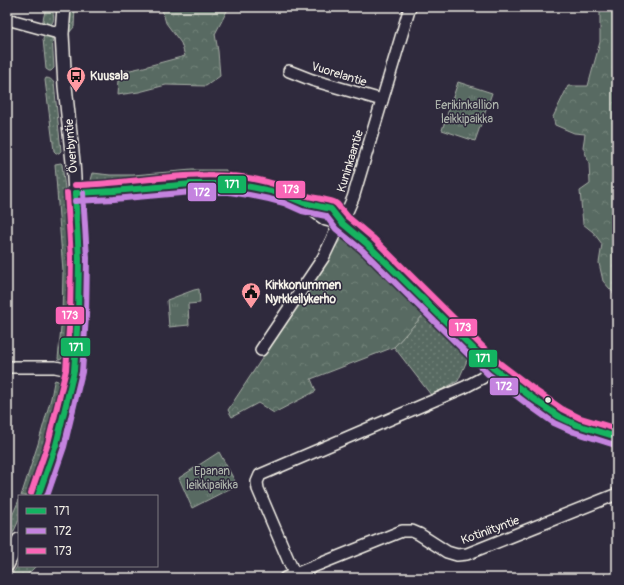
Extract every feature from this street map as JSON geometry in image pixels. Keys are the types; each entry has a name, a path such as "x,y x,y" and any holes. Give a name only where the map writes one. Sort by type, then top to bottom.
{"street":[{"name":"Överbyntie","path":"38,495 56,445 74,371 78,315 79,258 73,162 65,86 62,34 64,7"},
{"name":"Kuninkaantie","path":"261,350 323,258 335,233 342,223 353,198 410,7"},
{"path":"7,19 62,34"},
{"name":"Vuorelantie","path":"289,71 320,82 382,100"},
{"path":"75,193 91,193 206,183 230,184 284,195 303,203 326,219 342,223 367,244 492,368 530,397 558,416 577,425 617,437"},
{"path":"7,367 55,367 74,371"},
{"path":"292,577 258,488 257,482 260,475 466,387 482,378 492,368"},
{"name":"Kotiniityntie","path":"292,577 402,531 412,531 448,552 467,554 617,494"},
{"path":"7,565 18,542"}],"green space":[{"path":"46,7 52,7 54,19 50,25 44,24 43,20"},
{"path":"71,7 75,7 74,27 69,33"},
{"path":"159,7 229,7 215,34 220,76 206,86 166,85 139,92 117,95 118,81 121,72 185,56 181,43 166,23 162,9"},
{"path":"600,7 617,7 617,297 603,281 599,263 602,244 593,232 583,224 580,191 590,184 589,163 583,147 585,134 574,133 555,125 553,117 568,86 588,86 600,42"},
{"path":"45,35 50,35 52,37 54,68 51,71 46,69 43,39"},
{"path":"46,78 51,79 54,83 61,151 59,153 54,151 45,80"},
{"name":"Eerikinkallion leikkipaikka","path":"458,82 492,93 475,141 442,130"},
{"path":"61,163 71,263 71,303 69,346 67,353 60,360 58,359 62,317 63,271 55,164"},
{"path":"192,170 226,170 227,178 116,183 97,183 91,180 93,173 133,175"},
{"path":"342,237 363,253 424,314 394,347 311,379 316,391 274,413 258,403 232,417 228,410"},
{"path":"199,289 200,303 188,304 189,325 169,327 167,300"},
{"path":"424,314 469,356 458,381 431,395 394,347"},
{"path":"55,380 60,383 61,390 43,462 30,495 21,495 38,444"},
{"name":"Epanan leikkipaikka","path":"219,452 237,485 192,508 179,478"},
{"path":"18,502 18,522 7,546 7,527"},
{"path":"18,565 18,567 35,567 24,578 9,578"}],"transit line":[{"name":"173","path":"75,185 173,177 212,175 231,176 245,177 266,182 304,195 334,202 348,217 373,238 498,362 562,409 580,418 617,429"},
{"name":"171","path":"75,193 191,184 230,184 271,191 304,203 331,209 342,223 367,244 493,368 558,416 577,425 617,437"},
{"name":"172","path":"75,201 192,192 229,192 269,199 284,203 302,211 326,216 336,229 362,250 488,374 554,423 574,432 615,445"},
{"name":"173","path":"31,493 48,443 66,370 70,315 71,258 67,193"},
{"name":"171","path":"38,495 56,445 74,371 78,315 79,258 75,193"},
{"name":"172","path":"47,495 64,447 82,372 86,316 87,258 83,193"}],"place":[{"name":"Kuusala","path":"76,93"},
{"name":"Kirkkonummen Nyrkkeilykerho","path":"251,309"}]}
